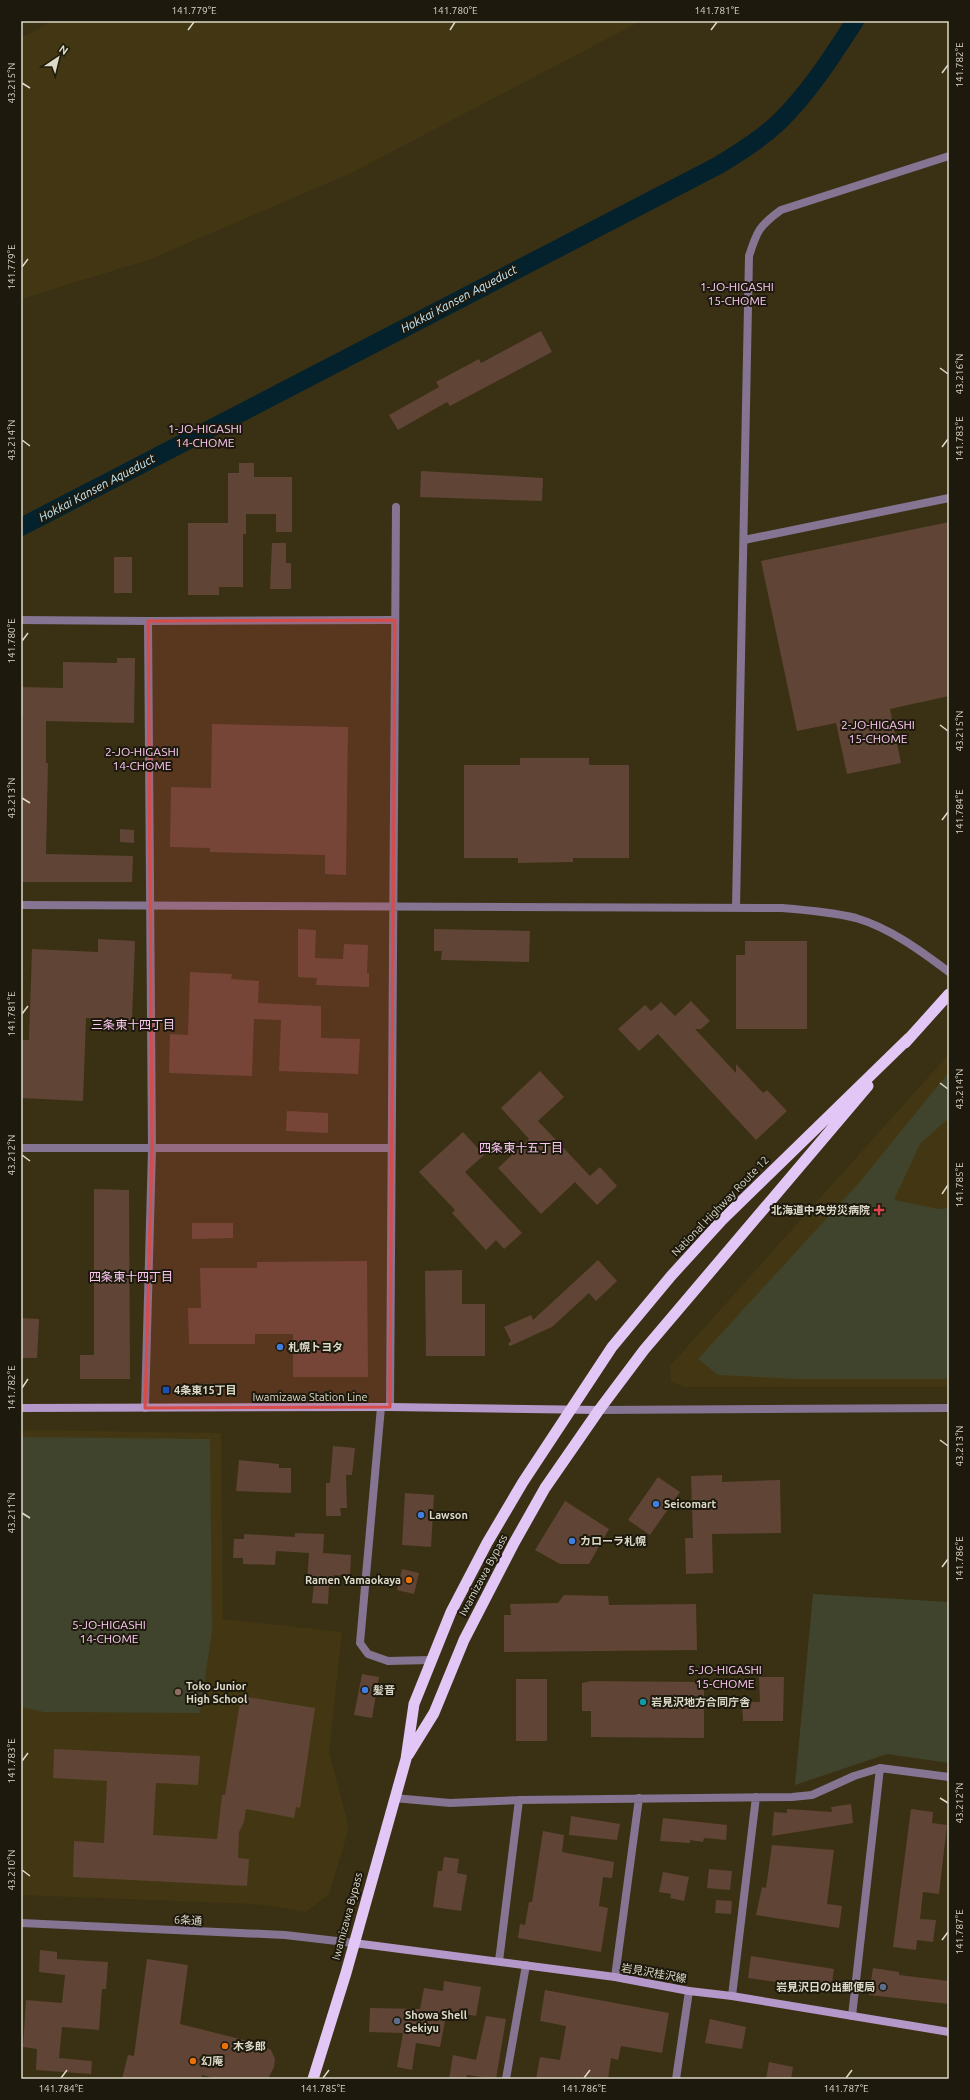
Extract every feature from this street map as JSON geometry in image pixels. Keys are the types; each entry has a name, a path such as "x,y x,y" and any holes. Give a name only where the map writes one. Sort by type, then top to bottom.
{"highway":[{"name":"National Highway Route 12","path":"599,1410 644,1350 909,1038 949,994"},
{"name":"National Highway Route 12","path":"570,1411 612,1347 686,1259 722,1220 909,1038"},
{"name":"Iwamizawa Bypass","path":"406,1759 434,1713 464,1640 514,1543 545,1488 599,1410"},
{"name":"Iwamizawa Bypass","path":"316,2079 406,1759 414,1704 451,1612 487,1543 523,1482 570,1411"}],"main road":[{"name":"Iwamizawa Station Line","path":"21,1408 386,1407 570,1411 599,1410"},
{"name":"岩見沢桂沢線","path":"354,1943 615,1977 689,1991 732,1996 949,2032"}],"street":[{"path":"736,907 749,256 756,233 766,221 781,210 949,156"},
{"path":"744,540 949,498"},
{"path":"396,507 386,1407 360,1643 368,1654 388,1661 431,1660"},
{"path":"21,620 148,622 395,620"},
{"path":"145,1408 152,1149 148,622"},
{"path":"21,905 392,908 782,908 825,912 857,919 890,932 949,972"},
{"path":"21,1148 390,1148"},
{"path":"599,1410 949,1408"},
{"path":"394,1798 450,1803 518,1800 812,1795 854,1776 880,1768 949,1777"},
{"path":"852,2016 880,1768"},
{"path":"732,1996 756,1797"},
{"path":"615,1977 640,1798"},
{"path":"499,1961 518,1800"},
{"name":"6条通","path":"21,1923 285,1936 354,1943"},
{"path":"506,2079 526,1965"},
{"path":"676,2079 689,1991"}],"highlighted area":[{"path":"395,620 390,1407 145,1408 152,1149 148,621"}],"shaded area":[{"path":"53,21 641,21 353,172 151,259 21,299 21,38"},
{"name":"北海道中央労災病院","path":"949,1054 949,1387 686,1387 671,1382 670,1366"},
{"name":"Toko Junior High School","path":"21,1430 221,1433 223,1619 342,1632 329,1752 349,1828 329,1894 306,1912 256,1904 21,1895"}],"green space":[{"name":"北海道中央労災病院","path":"949,1072 949,1118 920,1144 894,1200 939,1209 949,1208 949,1379 796,1379 718,1375 698,1359 858,1184"},
{"path":"21,1437 210,1439 212,1630 200,1713 44,1712 21,1707"},
{"path":"813,1594 949,1602 949,1763 887,1754 795,1785"}],"building":[{"path":"541,331 552,352 450,406 447,402 398,430 389,415 439,387 436,382 479,359 481,363"},
{"path":"239,463 254,463 254,477 292,477 292,532 276,532 276,514 246,514 246,534 243,534 243,587 219,587 219,595 188,595 188,523 228,523 228,473 239,473"},
{"path":"421,471 543,478 542,501 420,497"},
{"path":"949,522 949,696 890,709 901,763 847,774 836,723 797,731 761,561"},
{"path":"272,543 286,543 286,563 291,563 291,589 270,589"},
{"path":"114,557 132,557 132,593 114,593"},
{"path":"117,658 135,658 134,723 46,721 46,763 48,763 46,854 133,856 132,882 21,882 23,716 21,716 21,687 63,688 63,662 117,663"},
{"path":"212,724 348,727 346,875 325,874 325,855 210,852 210,848 170,847 171,787 211,788"},
{"path":"520,758 589,758 589,765 629,765 629,858 573,858 573,862 518,863 518,858 464,858 464,765 520,765"},
{"path":"120,829 134,830 134,843 120,842"},
{"path":"298,929 316,930 315,958 343,959 344,944 368,945 367,973 369,973 369,987 316,985 317,978 298,977"},
{"path":"434,929 530,931 529,962 441,960 442,951 434,951"},
{"path":"98,939 135,941 132,1020 86,1018 83,1101 21,1098 21,1040 29,1040 32,949 98,952"},
{"path":"745,941 807,941 807,1029 736,1029 736,955 745,955"},
{"path":"190,972 232,974 231,979 259,981 258,1003 321,1006 321,1038 360,1039 358,1074 279,1071 281,1020 254,1019 252,1076 169,1073 170,1034 188,1035"},
{"path":"691,1001 710,1021 701,1029 695,1029 736,1073 736,1064 763,1093 767,1090 787,1111 756,1140 658,1034 639,1051 618,1029 645,1005 651,1011 661,1002 675,1016"},
{"path":"540,1071 564,1097 538,1121 590,1176 600,1167 617,1186 597,1205 575,1182 541,1214 498,1168 529,1139 501,1108"},
{"path":"287,1111 328,1113 328,1133 286,1131"},
{"path":"463,1132 484,1155 465,1172 522,1233 504,1249 496,1240 486,1250 452,1213 455,1210 419,1172"},
{"path":"94,1189 129,1190 130,1379 80,1379 80,1355 94,1355"},
{"path":"192,1223 233,1223 233,1238 192,1239"},
{"path":"598,1260 617,1281 596,1301 589,1293 552,1327 510,1346 508,1344 511,1341 504,1327 531,1315 533,1320"},
{"path":"367,1261 368,1377 293,1377 293,1334 255,1334 255,1344 189,1344 188,1308 201,1308 200,1268 257,1268 257,1262"},
{"path":"462,1270 462,1304 485,1304 485,1356 426,1356 425,1271"},
{"path":"21,1318 39,1319 37,1358 21,1358"},
{"path":"333,1446 355,1448 352,1475 346,1475 347,1508 340,1508 341,1516 326,1516 326,1483 330,1483"},
{"path":"239,1460 279,1464 279,1468 291,1468 291,1493 236,1491"},
{"path":"722,1475 722,1482 780,1480 781,1533 712,1534 713,1573 686,1574 685,1538 693,1538 691,1476"},
{"path":"658,1477 680,1492 650,1535 628,1520"},
{"path":"405,1493 434,1495 431,1547 402,1545"},
{"path":"565,1501 609,1529 589,1564 560,1564 535,1550"},
{"path":"295,1533 324,1534 323,1553 351,1555 350,1576 334,1575 333,1586 329,1585 328,1604 312,1603 314,1583 307,1583 309,1553 276,1551 275,1565 243,1564 243,1558 233,1558 234,1539 244,1539 244,1534 295,1537"},
{"path":"402,1569 419,1573 414,1594 397,1590"},
{"path":"564,1595 608,1596 609,1605 696,1604 697,1650 504,1652 504,1615 511,1615 510,1604 558,1603"},
{"path":"362,1674 379,1677 372,1718 354,1715"},
{"path":"759,1677 784,1677 783,1721 743,1721 742,1702 760,1702"},
{"path":"516,1679 547,1679 547,1741 516,1741"},
{"name":"岩見沢地方合同庁舎","path":"591,1681 704,1682 704,1738 591,1737 591,1711 582,1711 582,1683"},
{"path":"241,1696 315,1708 300,1808 296,1807 294,1818 246,1809 244,1822 239,1832 238,1858 249,1859 247,1886 73,1877 74,1841 104,1843 107,1781 53,1778 54,1749 200,1756 198,1785 156,1783 153,1835 217,1839 222,1795 225,1795"},
{"path":"851,1804 853,1823 772,1836 774,1812 787,1813 787,1809 832,1812 831,1807"},
{"path":"911,1809 933,1812 932,1823 947,1825 939,1894 923,1892 920,1919 936,1920 933,1942 917,1940 916,1950 893,1947"},
{"path":"571,1816 620,1824 617,1840 569,1835"},
{"path":"663,1818 727,1825 726,1840 704,1838 703,1842 690,1840 690,1843 660,1841"},
{"path":"543,1831 564,1835 562,1852 614,1862 612,1878 603,1877 599,1906 608,1908 601,1952 518,1938 520,1924 525,1925 529,1902 532,1902"},
{"path":"772,1845 834,1850 827,1904 842,1906 839,1928 756,1915 762,1887 766,1888"},
{"path":"444,1857 459,1859 457,1873 467,1875 461,1911 433,1907 438,1871 442,1871"},
{"path":"709,1869 732,1871 730,1890 707,1888"},
{"path":"663,1872 689,1877 684,1901 670,1898 671,1894 659,1892"},
{"path":"716,1900 732,1901 731,1914 715,1913"},
{"path":"40,1950 57,1952 57,1959 108,1962 106,1989 102,1989 99,2030 62,2027 59,2058 92,2061 91,2074 36,2070 37,2049 23,2047 26,2000 62,2003 65,1975 39,1972"},
{"path":"751,1956 834,1969 831,1990 748,1978"},
{"path":"147,1959 188,1965 180,2024 260,2044 271,2050 275,2059 274,2067 268,2079 219,2079 202,2075 201,2079 122,2079 128,2055 134,2056"},
{"path":"873,1968 899,1972 899,1975 949,1981 949,2004 869,1995"},
{"path":"444,1981 481,1987 476,2016 447,2011 440,2047 416,2043 412,2070 397,2067 403,2033 369,2032 370,2008 420,2009 424,1988 443,1991"},
{"path":"545,1990 669,2013 662,2053 621,2046 618,2060 611,2058 608,2079 536,2079 540,2057 560,2060 566,2026 540,2021"},
{"path":"486,2016 506,2019 496,2079 467,2075 466,2079 449,2079 453,2055 476,2060"},
{"path":"710,2019 746,2027 742,2049 705,2043"},
{"path":"769,2062 793,2067 791,2079 766,2079"}],"waterway":[{"name":"Hokkai Kansen Aqueduct","path":"21,527 719,165 765,134 790,111 820,73 855,21"}],"place":[{"name":"北海道中央労災病院","path":"879,1210"},
{"name":"札幌トヨタ","path":"280,1347"},
{"name":"4条東15丁目","path":"166,1390"},
{"name":"Seicomart","path":"656,1504"},
{"name":"Lawson","path":"421,1515"},
{"name":"カローラ札幌","path":"572,1541"},
{"name":"Ramen Yamaokaya","path":"409,1580"},
{"name":"髪音","path":"365,1690"},
{"name":"Toko Junior High School","path":"178,1692"},
{"name":"岩見沢地方合同庁舎","path":"643,1702"},
{"name":"岩見沢日の出郵便局","path":"883,1987"},
{"name":"Showa Shell Sekiyu","path":"397,2021"},
{"name":"木多郎","path":"225,2046"},
{"name":"幻庵","path":"193,2061"}],"district":[{"name":"1-JO-HIGASHI 15-CHOME","path":"737,294"},
{"name":"1-JO-HIGASHI 14-CHOME","path":"205,436"},
{"name":"2-JO-HIGASHI 15-CHOME","path":"878,732"},
{"name":"2-JO-HIGASHI 14-CHOME","path":"142,759"},
{"name":"三条東十四丁目","path":"133,1025"},
{"name":"四条東十五丁目","path":"521,1148"},
{"name":"四条東十四丁目","path":"131,1277"},
{"name":"5-JO-HIGASHI 14-CHOME","path":"109,1632"},
{"name":"5-JO-HIGASHI 15-CHOME","path":"725,1677"}]}
